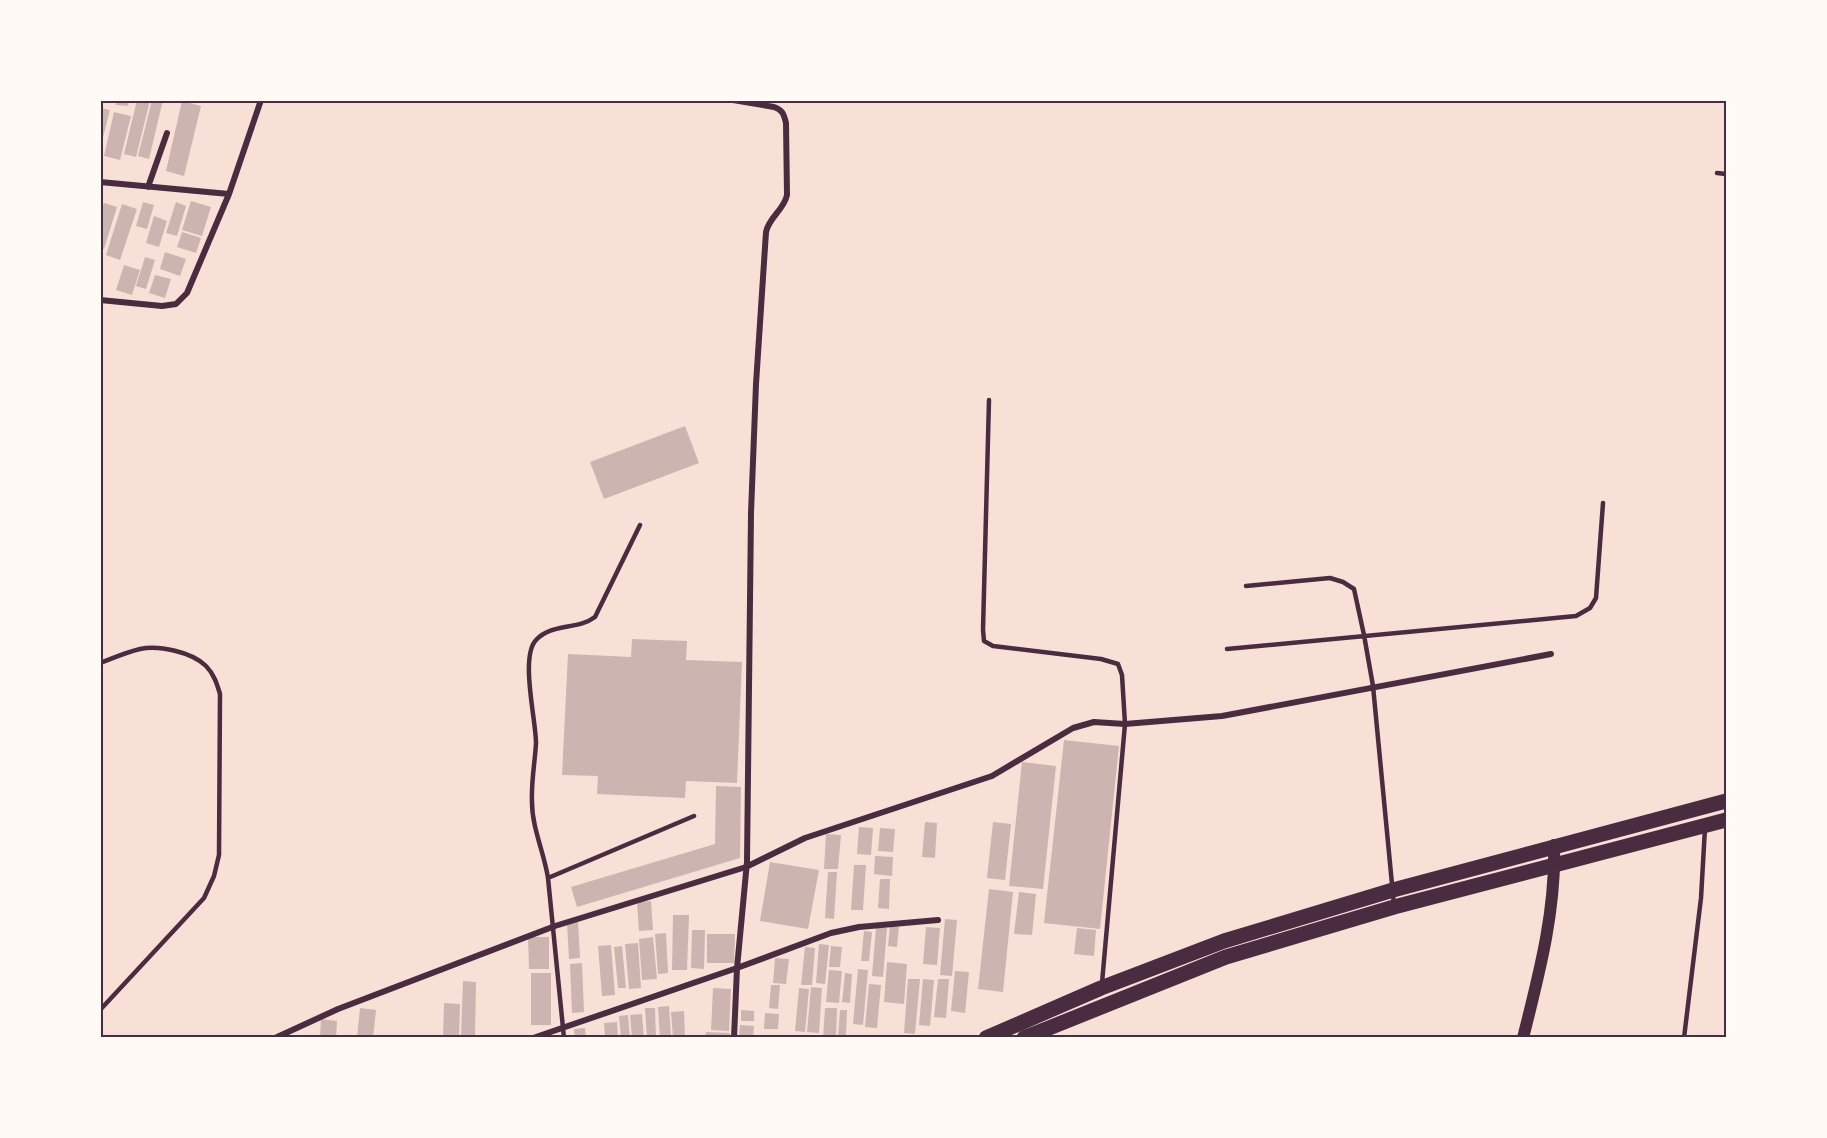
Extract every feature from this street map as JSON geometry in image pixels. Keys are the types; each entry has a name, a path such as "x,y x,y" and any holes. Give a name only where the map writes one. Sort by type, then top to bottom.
{"highway":[{"path":"986,1038 1101,988 1224,941 1554,845 1726,801"},
{"path":"1024,1038 1050,1032 1226,957 1394,907 1554,873 1704,833 1726,820"}],"main road":[{"path":"1522,1038 1552,906 1554,845"}],"street":[{"path":"100,300 171,306 187,293 229,194 261,100"},
{"path":"733,100 780,109 784,114 787,195 783,206 768,225 766,232 756,384 747,864 737,968 734,1038"},
{"path":"148,187 167,133"},
{"path":"100,183 229,194"},
{"path":"275,1038 338,1009 554,924 747,864 805,838 992,776 1073,728 1094,722 1125,723 1222,716 1551,654"},
{"path":"533,1038 831,933 859,927 938,920"}],"lane":[{"path":"1717,173 1726,174"},
{"path":"989,400 984,641 993,646 1101,659 1118,664 1122,675 1126,711 1101,988"},
{"path":"1227,649 1568,617 1585,612 1594,604 1596,598 1603,503"},
{"path":"564,1038 553,909 548,878 537,837 532,802 536,741 528,684 531,646 537,638 551,630 588,622 594,617 640,525"},
{"path":"1246,586 1330,578 1354,589 1373,686 1394,907"},
{"path":"100,663 141,649 158,648 180,652 205,665 216,680 220,694 219,855 214,876 204,898 100,1010"},
{"path":"548,878 694,816"},
{"path":"1684,1038 1701,898 1704,833"}],"building":[{"path":"116,100 129,100 128,106 116,105"},
{"path":"137,100 150,100 136,157 124,154"},
{"path":"152,100 163,100 149,159 138,156"},
{"path":"182,101 201,106 184,176 166,171"},
{"path":"100,108 110,110 101,145 100,145"},
{"path":"114,112 131,116 120,160 104,156"},
{"path":"191,201 211,207 202,236 182,230"},
{"path":"143,202 154,205 147,229 136,226"},
{"path":"176,202 186,206 177,236 166,233"},
{"path":"104,203 117,207 104,249 100,248 100,214"},
{"path":"122,204 137,209 120,260 106,255"},
{"path":"154,216 167,221 159,247 146,243"},
{"path":"182,232 201,238 196,253 177,247"},
{"path":"165,252 186,259 180,276 160,269"},
{"path":"145,257 155,260 146,289 136,286"},
{"path":"124,265 140,270 132,295 116,290"},
{"path":"155,275 171,279 165,298 149,293"},
{"path":"685,426 699,463 604,499 590,462"},
{"path":"632,639 687,641 686,660 742,662 737,783 686,781 685,798 597,794 598,776 562,775 568,654 631,657"},
{"path":"1064,740 1119,746 1100,929 1044,923"},
{"path":"1022,762 1056,766 1043,889 1009,886"},
{"path":"716,786 741,787 740,858 577,907 571,887 715,844"},
{"path":"925,822 937,823 935,858 922,857"},
{"path":"993,822 1011,824 1005,880 987,878"},
{"path":"859,827 873,828 871,855 857,854"},
{"path":"880,828 895,829 893,852 878,851"},
{"path":"826,834 841,835 838,869 824,869"},
{"path":"875,856 893,857 892,876 874,874"},
{"path":"770,862 819,870 808,929 760,921"},
{"path":"854,865 866,865 863,910 851,910"},
{"path":"828,872 837,872 834,919 825,918"},
{"path":"880,879 890,879 889,909 878,908"},
{"path":"989,889 1013,892 1003,992 978,989"},
{"path":"1019,892 1036,894 1032,935 1014,934"},
{"path":"651,901 653,930 639,931 637,902"},
{"path":"673,915 689,915 687,970 672,970"},
{"path":"945,919 957,920 952,976 940,975"},
{"path":"578,922 580,958 569,959 567,923"},
{"path":"890,926 899,927 897,947 888,946"},
{"path":"876,927 887,928 883,977 872,976"},
{"path":"926,927 940,928 937,965 923,964"},
{"path":"1077,928 1096,930 1094,956 1074,954"},
{"path":"692,930 705,930 704,969 691,968"},
{"path":"864,931 872,932 869,961 861,961"},
{"path":"666,933 668,973 658,974 655,934"},
{"path":"707,934 735,934 734,963 707,963"},
{"path":"528,937 549,937 549,969 529,969"},
{"path":"653,937 657,979 642,980 639,939"},
{"path":"638,943 641,988 629,989 625,944"},
{"path":"819,944 829,945 825,984 816,983"},
{"path":"611,945 615,995 602,996 598,946"},
{"path":"622,946 626,988 618,988 614,947"},
{"path":"831,946 842,947 840,967 829,967"},
{"path":"805,947 815,948 812,985 801,985"},
{"path":"775,958 789,959 786,984 773,983"},
{"path":"887,962 907,964 904,1004 884,1002"},
{"path":"582,963 584,1012 572,1013 570,964"},
{"path":"858,969 868,970 863,1025 853,1024"},
{"path":"829,970 842,971 839,1003 826,1002"},
{"path":"955,971 969,972 965,1013 951,1011"},
{"path":"531,973 551,973 551,1025 531,1025"},
{"path":"845,973 852,974 850,1003 842,1002"},
{"path":"908,979 920,979 915,1034 904,1033"},
{"path":"923,979 934,980 930,1026 919,1025"},
{"path":"938,979 949,979 946,1018 934,1017"},
{"path":"463,981 476,982 475,1038 461,1038"},
{"path":"869,984 881,985 877,1028 865,1027"},
{"path":"771,985 780,985 778,1009 769,1008"},
{"path":"811,987 822,988 819,1033 807,1032"},
{"path":"713,988 731,989 729,1031 711,1030"},
{"path":"799,988 809,989 805,1032 795,1031"},
{"path":"444,1003 460,1004 459,1038 443,1038"},
{"path":"669,1006 671,1038 660,1038 658,1007"},
{"path":"360,1008 376,1010 373,1038 357,1038"},
{"path":"645,1008 655,1008 656,1038 647,1038"},
{"path":"825,1008 837,1008 836,1038 823,1038"},
{"path":"741,1010 754,1011 754,1021 741,1021"},
{"path":"840,1010 847,1010 846,1038 838,1038"},
{"path":"684,1011 685,1038 673,1038 671,1012"},
{"path":"765,1013 779,1014 778,1029 764,1029"},
{"path":"642,1014 644,1038 632,1038 630,1015"},
{"path":"628,1015 630,1038 621,1038 619,1016"},
{"path":"321,1019 337,1021 336,1038 320,1038"},
{"path":"617,1022 618,1038 605,1038 604,1023"},
{"path":"740,1025 754,1026 753,1038 739,1038"},
{"path":"585,1028 586,1038 575,1038 574,1029"},
{"path":"706,1032 730,1033 729,1038 705,1038"}]}
